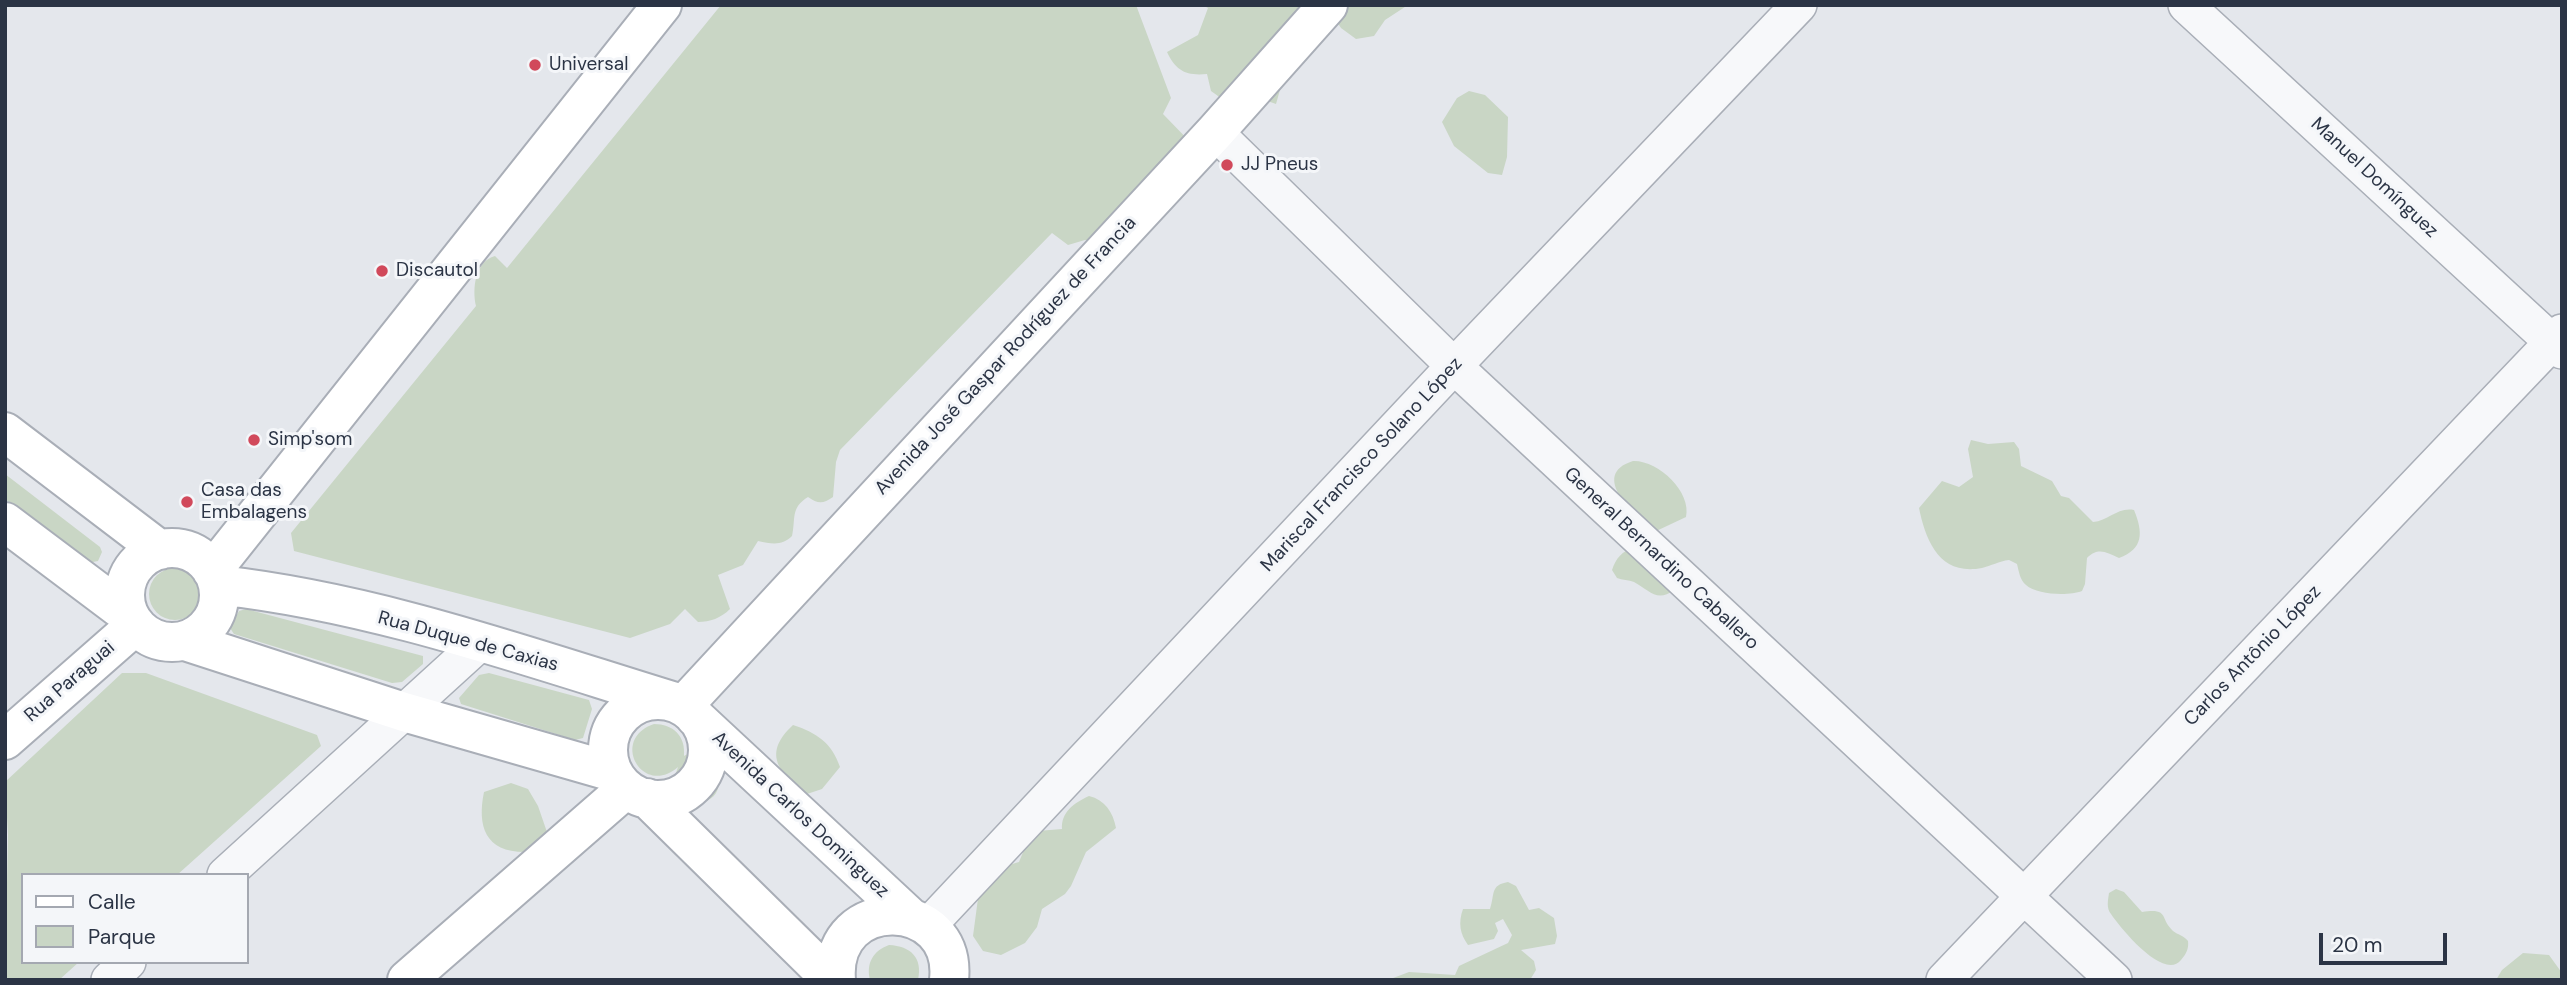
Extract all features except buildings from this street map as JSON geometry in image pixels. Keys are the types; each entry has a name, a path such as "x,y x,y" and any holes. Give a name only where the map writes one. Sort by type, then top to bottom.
{"main road":[{"path":"185,641 203,631 215,615 215,578 663,5"},
{"name":"Avenida José Gaspar Rodríguez de Francia","path":"682,707 1215,132 1328,5"},
{"path":"5,432 160,550"},
{"path":"5,522 158,640 185,641 629,786 678,796 691,787 701,775 708,747 705,733 682,707 649,700 623,713 614,725 608,740 629,786 834,980"},
{"path":"133,620 126,586 131,572 141,560 160,550 180,549 192,553 215,578"},
{"name":"Rua Duque de Caxias","path":"215,578 438,629 682,707"},
{"name":"Rua Paraguai","path":"5,740 133,620"},
{"name":"Avenida Carlos Dominguez","path":"682,707 943,945 955,973"},
{"path":"407,980 629,786"},
{"path":"834,980 839,948 863,922 880,915 919,922"}],"street":[{"name":"Mariscal Francisco Solano López","path":"919,922 1799,5"},
{"name":"Manuel Domínguez","path":"2186,5 2559,342"},
{"name":"General Bernardino Caballero","path":"1215,132 1454,366 2114,980"},
{"name":"Carlos Antônio López","path":"1944,980 2559,342"},
{"path":"227,873 481,642"},
{"path":"109,980 126,964"}],"green space":[{"path":"721,5 1136,5 1171,98 1163,114 1195,147 1120,242 1085,240 1068,245 1052,233 840,450 836,462 833,497 820,502 808,497 802,501 796,510 792,536 776,543 758,541 743,565 718,575 730,609 715,619 698,622 685,609 670,624 630,638 294,551 291,533 476,306 476,276 483,264 495,256 507,268"},
{"path":"1202,5 1304,5 1276,104 1259,98 1225,101 1211,91 1207,74 1187,73 1174,64 1167,52 1198,35 1208,8"},
{"path":"1326,5 1408,5 1385,20 1374,36 1356,39 1341,28"},
{"path":"1469,91 1485,95 1508,117 1507,157 1502,175 1488,173 1454,146 1442,122 1457,98"},
{"path":"1971,440 1988,444 2014,442 2019,449 2021,466 2052,481 2061,496 2069,498 2093,522 2123,510 2134,510 2140,532 2137,545 2119,558 2102,552 2091,555 2087,558 2082,591 2069,594 2045,593 2031,588 2022,581 2017,564 2009,560 1968,569 1955,567 1945,561 1931,544 1919,508 1942,481 1959,487 1973,477 1968,449"},
{"path":"1633,461 1653,466 1671,479 1684,498 1686,517 1652,533 1636,517 1615,485 1615,476 1620,467"},
{"path":"5,474 100,547 102,552 98,561 88,563 5,499"},
{"path":"1634,548 1674,590 1658,595 1634,582 1617,578 1612,570 1615,562 1623,553"},
{"path":"175,568 185,570 193,576 199,584 199,604 193,612 185,618 175,620 165,618 157,612 151,604 149,594 151,584 157,576 165,570"},
{"path":"246,609 423,656 423,664 402,682 392,683 234,634 230,628 239,611"},
{"path":"122,673 146,673 317,735 321,746 179,873 21,873 21,964 77,964 59,980 5,980 8,835 5,782"},
{"path":"489,673 589,700 592,709 583,738 575,740 461,704 459,698 479,675"},
{"path":"654,724 667,726 677,732 683,743 684,756 698,748 716,767 719,787 707,801 682,799 676,773 678,767 665,775 653,775 643,771 636,763 634,741 641,731"},
{"path":"793,725 828,745 840,767 822,789 804,795 781,770 776,754 778,745"},
{"path":"511,783 528,789 538,806 548,835 525,852 501,847 487,835 483,826 484,792"},
{"path":"1089,796 1100,800 1107,808 1116,828 1086,852 1071,886 1065,894 1042,909 1037,927 1025,943 1001,955 983,951 973,936 979,891 995,869 1019,862 1026,845 1038,831 1062,829 1064,818 1070,809"},
{"path":"1508,882 1516,886 1529,910 1539,908 1554,918 1557,936 1555,944 1521,950 1534,961 1536,970 1530,980 1388,980 1409,972 1455,975 1459,966 1508,943 1512,935 1503,919 1495,923 1498,931 1494,939 1468,945 1460,924 1463,909 1490,909 1498,885"},
{"path":"2116,889 2124,892 2142,912 2157,911 2163,915 2173,931 2188,941 2187,951 2181,960 2174,965 2164,964 2133,941 2108,909 2109,893"},
{"path":"889,945 904,948 914,955 919,965 918,980 870,980 872,958"},
{"path":"2523,953 2549,955 2562,973 2562,980 2496,980 2502,970"}],"place":[{"name":"Universal","path":"535,65"},
{"name":"JJ Pneus","path":"1227,165"},
{"name":"Discautol","path":"382,271"},
{"name":"Simp'som","path":"254,440"},
{"name":"Casa das Embalagens","path":"187,502"}]}
